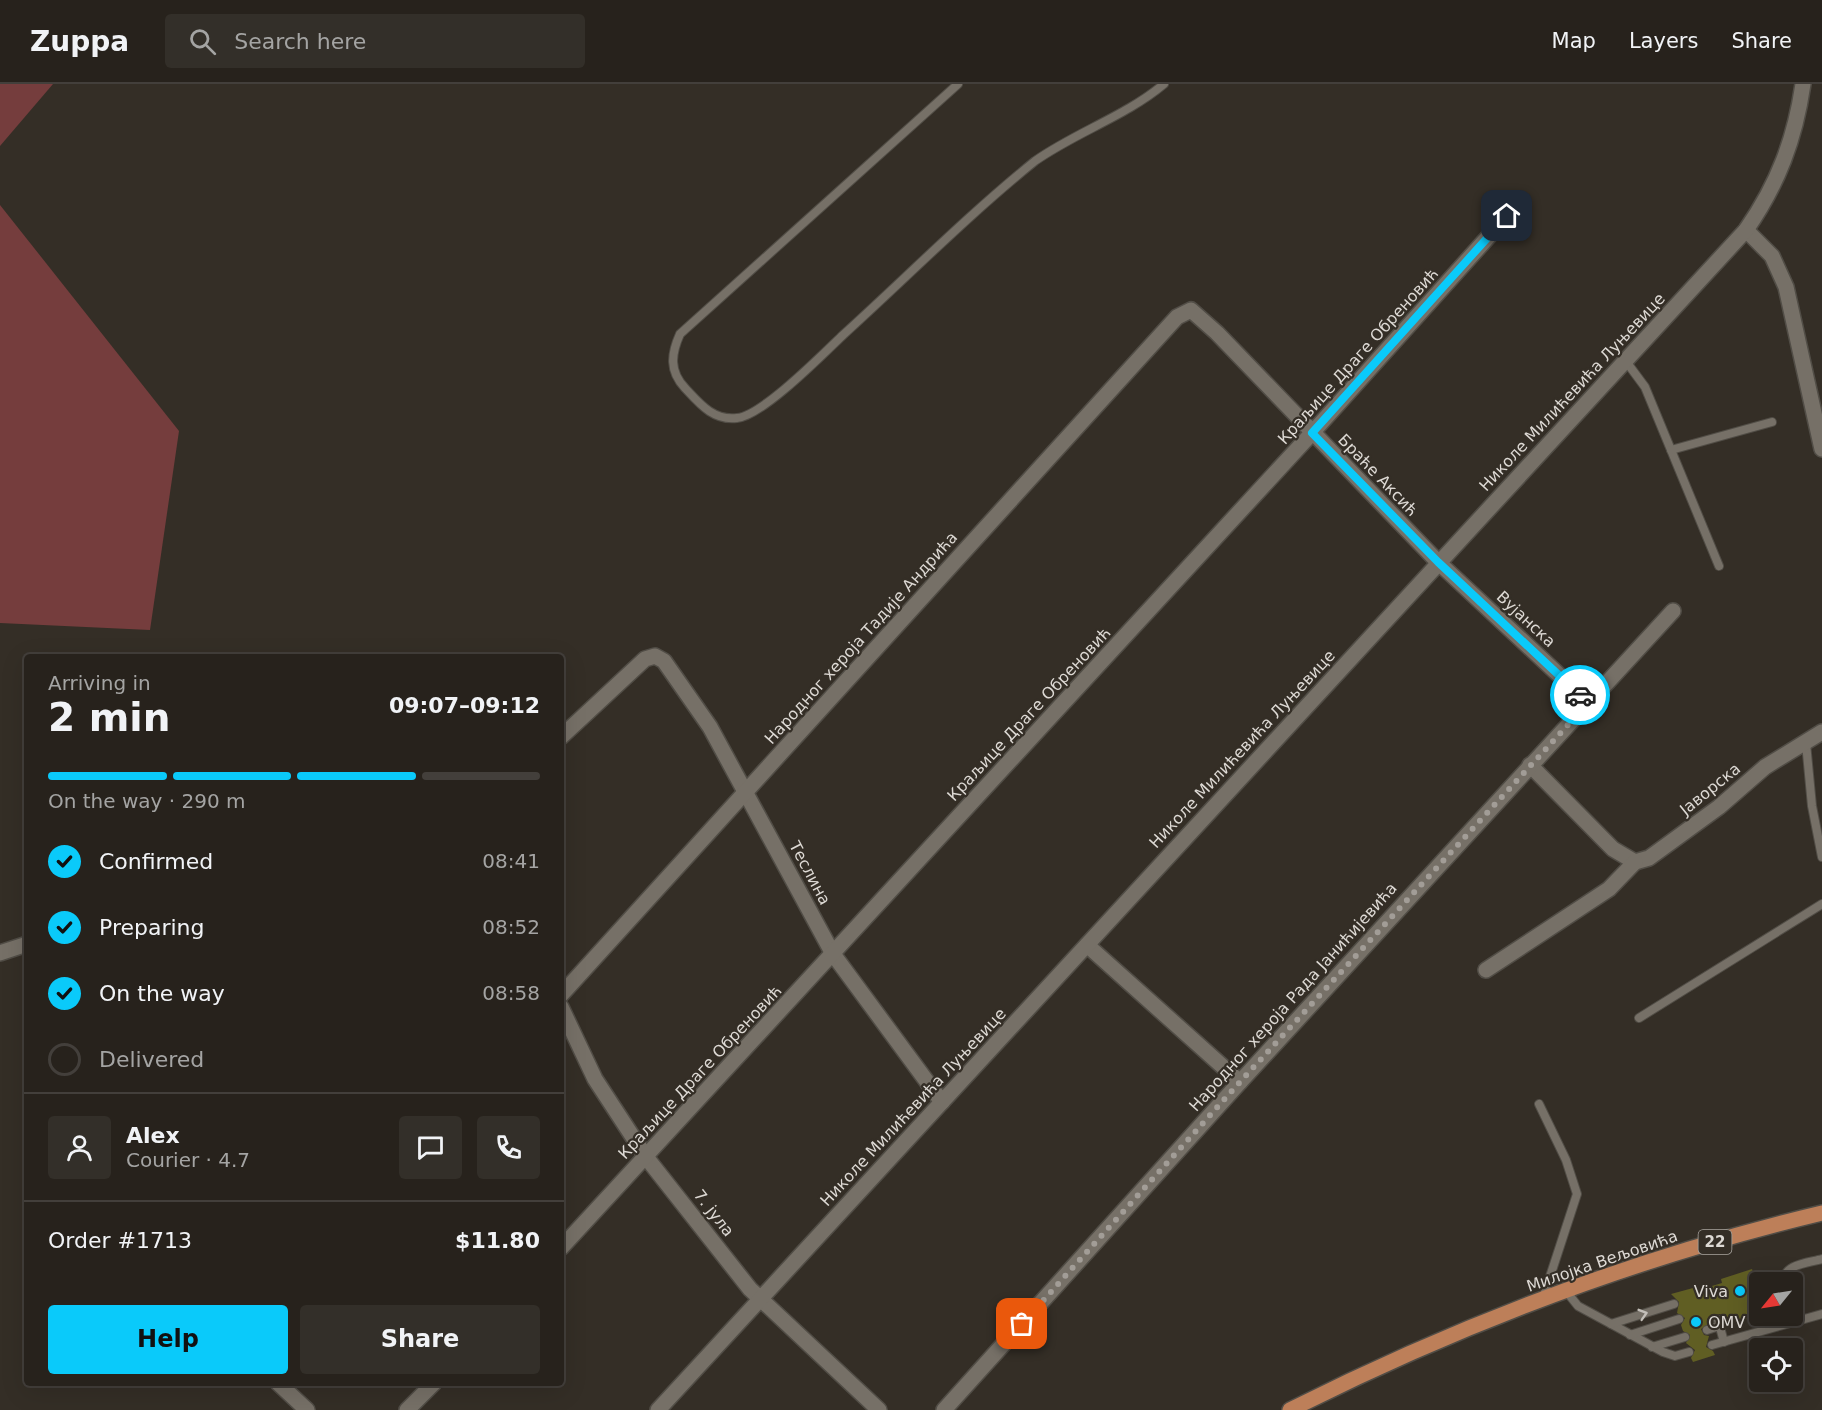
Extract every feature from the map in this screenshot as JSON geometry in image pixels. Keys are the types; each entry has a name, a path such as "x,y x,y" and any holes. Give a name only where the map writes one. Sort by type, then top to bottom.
{"main road":[{"name":"Милојка Вељовића","path":"1290,1410 1399,1359 1566,1291 1680,1253 1822,1213"}],"street":[{"name":"Николе Милићевића Луњевице","path":"658,1410 1746,230 1770,194 1786,159 1795,132 1803,84"},
{"name":"Краљице Драге Обреновић","path":"564,1245 1312,433 1507,216 1522,204"},
{"path":"1746,230 1772,256 1786,287 1822,449"},
{"name":"Браће Аксић","path":"1191,310 1217,333 1438,562"},
{"name":"Народног хероја Тадије Андрића","path":"564,992 1178,317 1191,310"},
{"name":"Вујанска","path":"1438,562 1589,702"},
{"name":"Народног хероја Рада Јанићијевића","path":"944,1410 1240,1082 1673,611"},
{"name":"Теслина","path":"564,734 645,659 655,656 673,671 710,727 746,790 833,954 942,1102"},
{"name":"Јаворска","path":"1486,970 1609,889 1635,862 1649,858 1719,807 1765,767 1822,732"},
{"path":"1530,765 1612,849 1635,862"},
{"path":"0,953 24,945"},
{"path":"1087,945 1240,1082"},
{"name":"7. јула","path":"564,1013 595,1079 646,1157 759,1300 879,1410"},
{"path":"281,1386 307,1410"},
{"path":"407,1410 431,1386"}],"lane":[{"path":"955,85 680,334 673,357 675,378 704,408 729,418 755,412 811,365 1035,161 1074,135 1148,97 1164,84"},
{"path":"1625,360 1645,387 1719,567"},
{"path":"1671,450 1772,422"},
{"path":"1806,743 1812,806 1822,857"},
{"path":"1639,1017 1822,904"},
{"path":"1539,1104 1570,1169 1577,1194 1542,1300"},
{"path":"1787,1272 1791,1268 1822,1259"},
{"path":"1566,1291 1578,1306 1652,1347 1675,1356 1689,1352"},
{"path":"1611,1324 1674,1304"},
{"path":"1803,1320 1822,1314"},
{"path":"1630,1335 1679,1319"},
{"path":"1707,1330 1718,1323 1724,1341"},
{"path":"1712,1345 1781,1326"},
{"path":"1652,1347 1685,1337"}],"shaded area":[{"path":"0,84 53,84 0,146"},
{"path":"0,205 179,431 150,630 0,623"}],"building":[{"name":"OMV","path":"1752,1269 1753,1272 1749,1272 1749,1319 1735,1323 1733,1316 1724,1318 1720,1314 1714,1315 1712,1322 1701,1329 1704,1335 1709,1336 1706,1347 1715,1355 1693,1362 1691,1358 1695,1350 1686,1343 1690,1335 1683,1331 1681,1325 1685,1318 1677,1313 1679,1302 1671,1294 1693,1288 1695,1291 1722,1283 1721,1279"}],"way so far":[{"path":"1022,1324 1240,1082 1589,702 1580,695"}],"place":[{"name":"Viva","path":"1740,1291"},
{"name":"OMV","path":"1696,1322"}],"route":[{"path":"1507,216 1312,433 1438,562 1580,695"}]}
